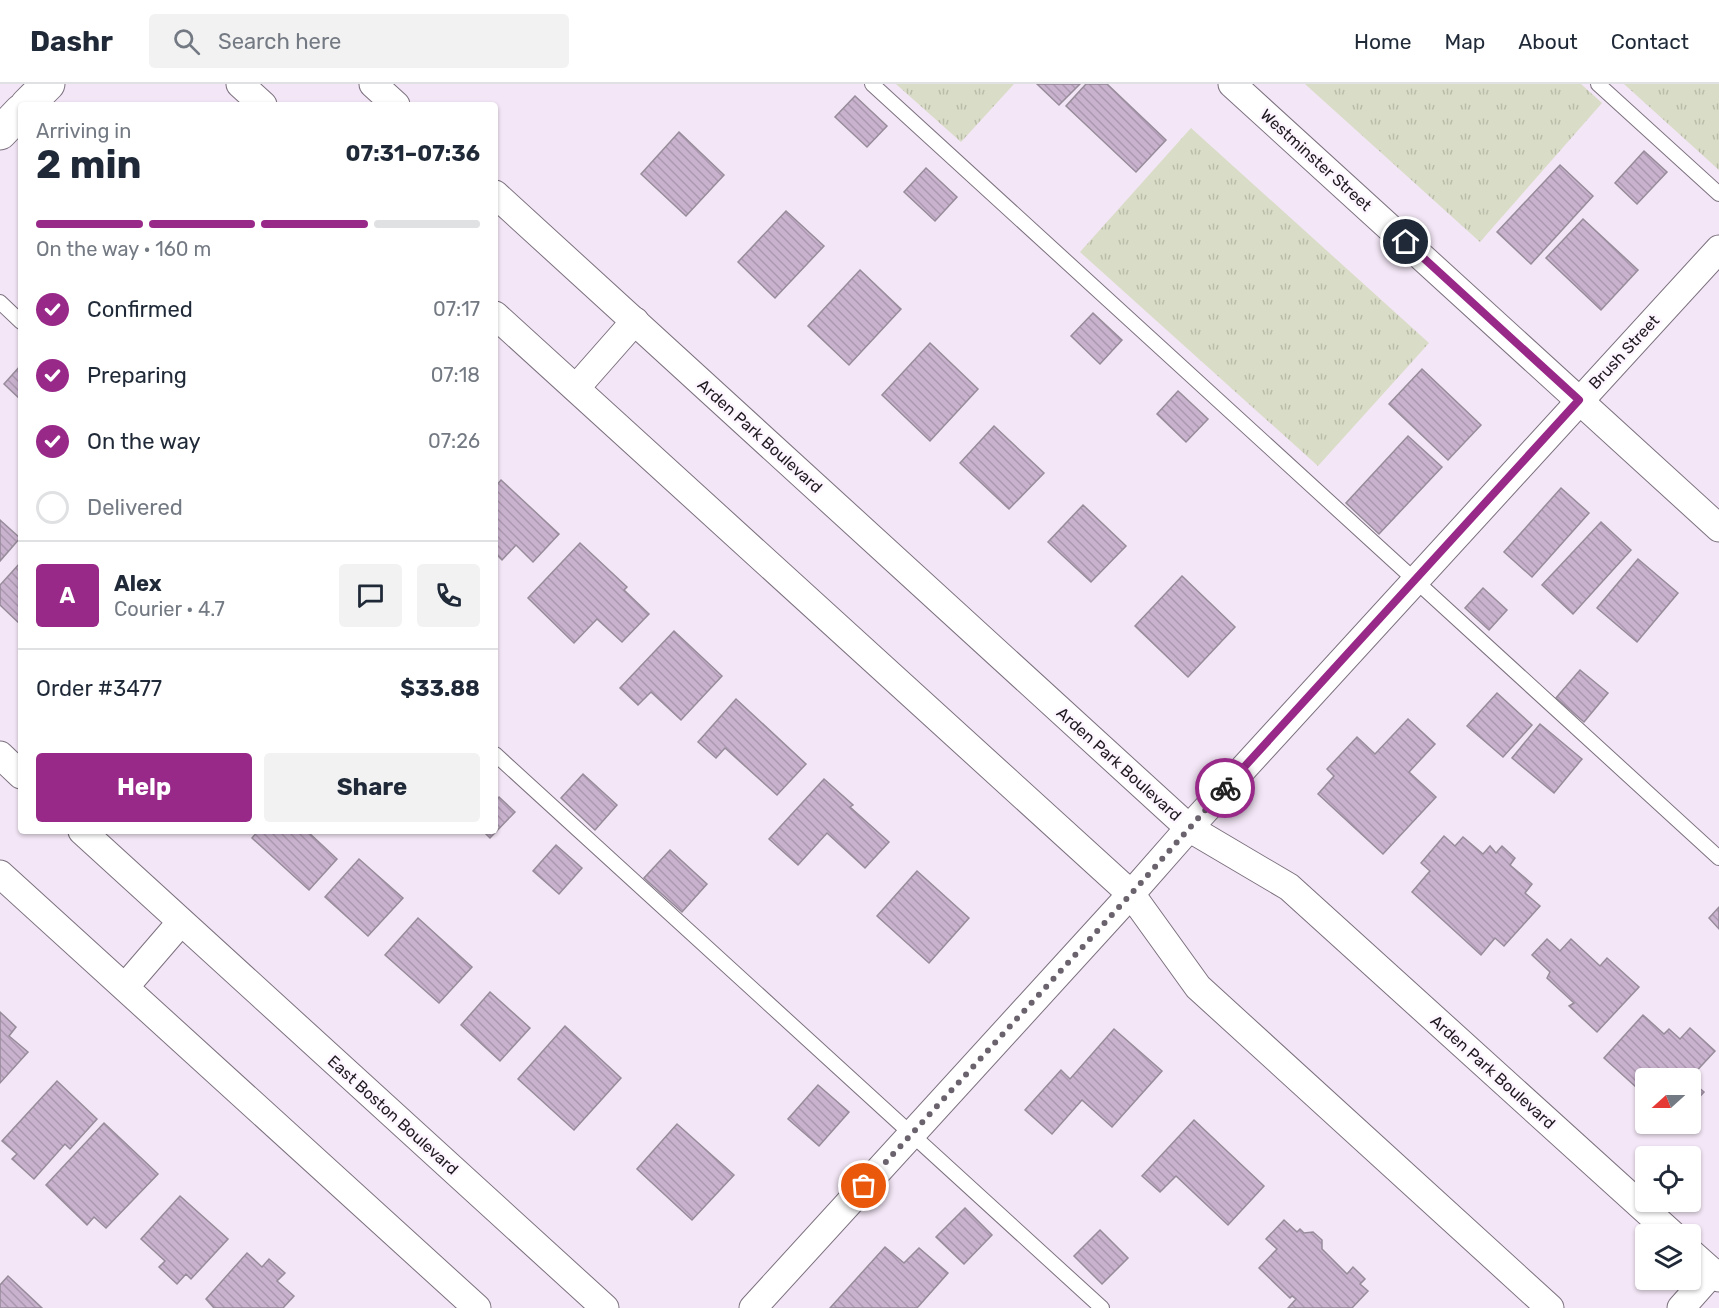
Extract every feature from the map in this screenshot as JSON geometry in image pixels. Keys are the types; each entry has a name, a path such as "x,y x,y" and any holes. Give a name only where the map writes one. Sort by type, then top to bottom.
{"street":[{"path":"30,102 48,84"},
{"path":"240,84 260,102"},
{"path":"373,84 393,102"},
{"name":"Westminster Street","path":"1232,84 1719,528"},
{"path":"0,133 18,114"},
{"name":"Arden Park Boulevard","path":"498,197 1188,828 1289,887 1660,1224"},
{"name":"Brush Street","path":"753,1308 1131,894 1188,828 1719,249"},
{"path":"498,318 1131,894 1198,987 1550,1308"},
{"path":"576,388 635,321"},
{"path":"0,755 18,772"},
{"name":"East Boston Boulevard","path":"85,834 605,1308"},
{"path":"0,874 477,1308"},
{"path":"125,987 181,922"},
{"path":"1682,1308 1716,1275 1701,1262"}],"lane":[{"path":"872,84 1719,858"},
{"path":"1598,84 1719,194"},
{"path":"0,302 18,319"},
{"path":"498,757 1102,1308"}],"green space":[{"path":"896,84 1014,84 961,142"},
{"path":"1305,84 1581,84 1602,103 1480,242"},
{"path":"1624,84 1719,84 1719,170"},
{"path":"1191,128 1429,343 1318,466 1080,252"}],"building":[{"path":"1037,84 1080,84 1059,105"},
{"path":"1086,84 1107,84 1166,140 1136,172 1066,106"},
{"path":"855,96 887,126 867,147 835,117"},
{"path":"679,132 724,175 686,216 641,174"},
{"path":"1644,151 1667,172 1637,204 1615,183"},
{"path":"1560,165 1593,196 1531,264 1497,232"},
{"path":"926,168 957,197 935,221 904,192"},
{"path":"786,211 824,246 775,298 738,262"},
{"path":"1583,219 1638,270 1601,310 1546,258"},
{"path":"860,270 901,309 849,365 808,326"},
{"path":"1093,313 1122,340 1100,364 1071,336"},
{"path":"930,343 978,389 930,441 882,395"},
{"path":"18,368 18,397 4,384"},
{"path":"1422,369 1481,425 1448,460 1389,404"},
{"path":"1178,391 1208,419 1186,442 1157,414"},
{"path":"994,426 1044,473 1009,509 960,463"},
{"path":"1408,436 1442,467 1379,534 1346,503"},
{"path":"501,480 559,534 533,562 516,545 502,560 498,556 498,484"},
{"path":"1561,488 1589,513 1532,577 1504,552"},
{"path":"1083,505 1126,546 1091,582 1048,542"},
{"path":"0,520 18,536 18,540 0,561"},
{"path":"1601,522 1631,550 1573,614 1542,585"},
{"path":"580,543 627,587 624,590 649,614 622,642 597,619 574,643 528,598"},
{"path":"1638,559 1678,593 1637,642 1597,608"},
{"path":"18,565 18,622 0,605 0,585"},
{"path":"1182,576 1235,627 1188,677 1135,626"},
{"path":"1483,588 1507,610 1489,630 1465,608"},
{"path":"674,631 722,676 681,720 651,692 638,705 620,688"},
{"path":"1580,670 1608,693 1584,722 1556,698"},
{"path":"1497,693 1532,725 1503,757 1467,726"},
{"path":"736,699 806,764 777,795 725,748 716,758 698,742"},
{"path":"1408,719 1435,744 1409,772 1436,797 1383,854 1318,794 1334,776 1327,769 1357,737 1375,754"},
{"path":"1540,724 1582,759 1554,793 1512,758"},
{"path":"583,774 617,805 595,830 561,798"},
{"path":"824,779 853,805 850,807 889,842 865,868 827,833 798,865 769,839"},
{"path":"498,798 515,812 498,830"},
{"path":"255,834 310,834 337,859 309,890 252,838"},
{"path":"1444,836 1455,846 1463,837 1483,854 1490,846 1496,853 1502,846 1515,858 1510,865 1532,884 1525,893 1540,906 1504,946 1495,938 1481,955 1412,892 1430,871 1421,863"},
{"path":"556,845 582,868 559,894 533,871"},
{"path":"670,850 707,884 682,912 644,878"},
{"path":"359,859 403,898 368,936 325,897"},
{"path":"917,871 969,918 929,963 877,916"},
{"path":"1719,907 1719,929 1709,918"},
{"path":"418,918 472,967 439,1003 385,955"},
{"path":"1547,939 1560,951 1571,939 1600,966 1607,958 1639,987 1597,1032 1569,1006 1574,1003 1547,978 1550,972 1532,955"},
{"path":"490,992 530,1028 500,1061 461,1025"},
{"path":"0,1012 16,1027 9,1036 28,1052 0,1083"},
{"path":"1643,1015 1664,1034 1669,1029 1680,1039 1690,1028 1715,1051 1699,1068 1635,1068 1635,1086 1604,1058"},
{"path":"565,1026 621,1078 574,1130 518,1079"},
{"path":"1114,1029 1162,1071 1112,1127 1082,1100 1052,1134 1025,1110 1061,1070 1070,1079"},
{"path":"57,1081 97,1119 70,1149 65,1144 34,1179 12,1159 17,1154 2,1141"},
{"path":"818,1085 849,1112 819,1146 788,1119"},
{"path":"1194,1120 1264,1186 1228,1225 1176,1176 1160,1192 1142,1176"},
{"path":"104,1123 158,1174 106,1228 94,1217 87,1225 46,1185"},
{"path":"677,1124 734,1175 692,1220 637,1169"},
{"path":"180,1196 228,1239 191,1279 186,1274 177,1284 159,1267 165,1261 141,1239"},
{"path":"965,1208 992,1235 964,1264 936,1237"},
{"path":"1284,1220 1297,1232 1300,1229 1304,1233 1313,1232 1322,1240 1322,1249 1347,1274 1353,1267 1365,1279 1360,1284 1368,1291 1352,1308 1288,1308 1296,1299 1292,1296 1290,1298 1259,1268 1277,1249 1266,1239"},
{"path":"1100,1230 1128,1258 1102,1284 1074,1256"},
{"path":"885,1247 904,1263 919,1248 948,1273 917,1308 830,1308"},
{"path":"247,1253 262,1267 269,1259 285,1273 277,1281 294,1296 283,1308 214,1308 206,1299"},
{"path":"8,1276 42,1308 0,1308 0,1285"}],"way so far":[{"path":"864,1186 1225,788"}],"route":[{"path":"1225,788 1579,400 1406,242"}]}
